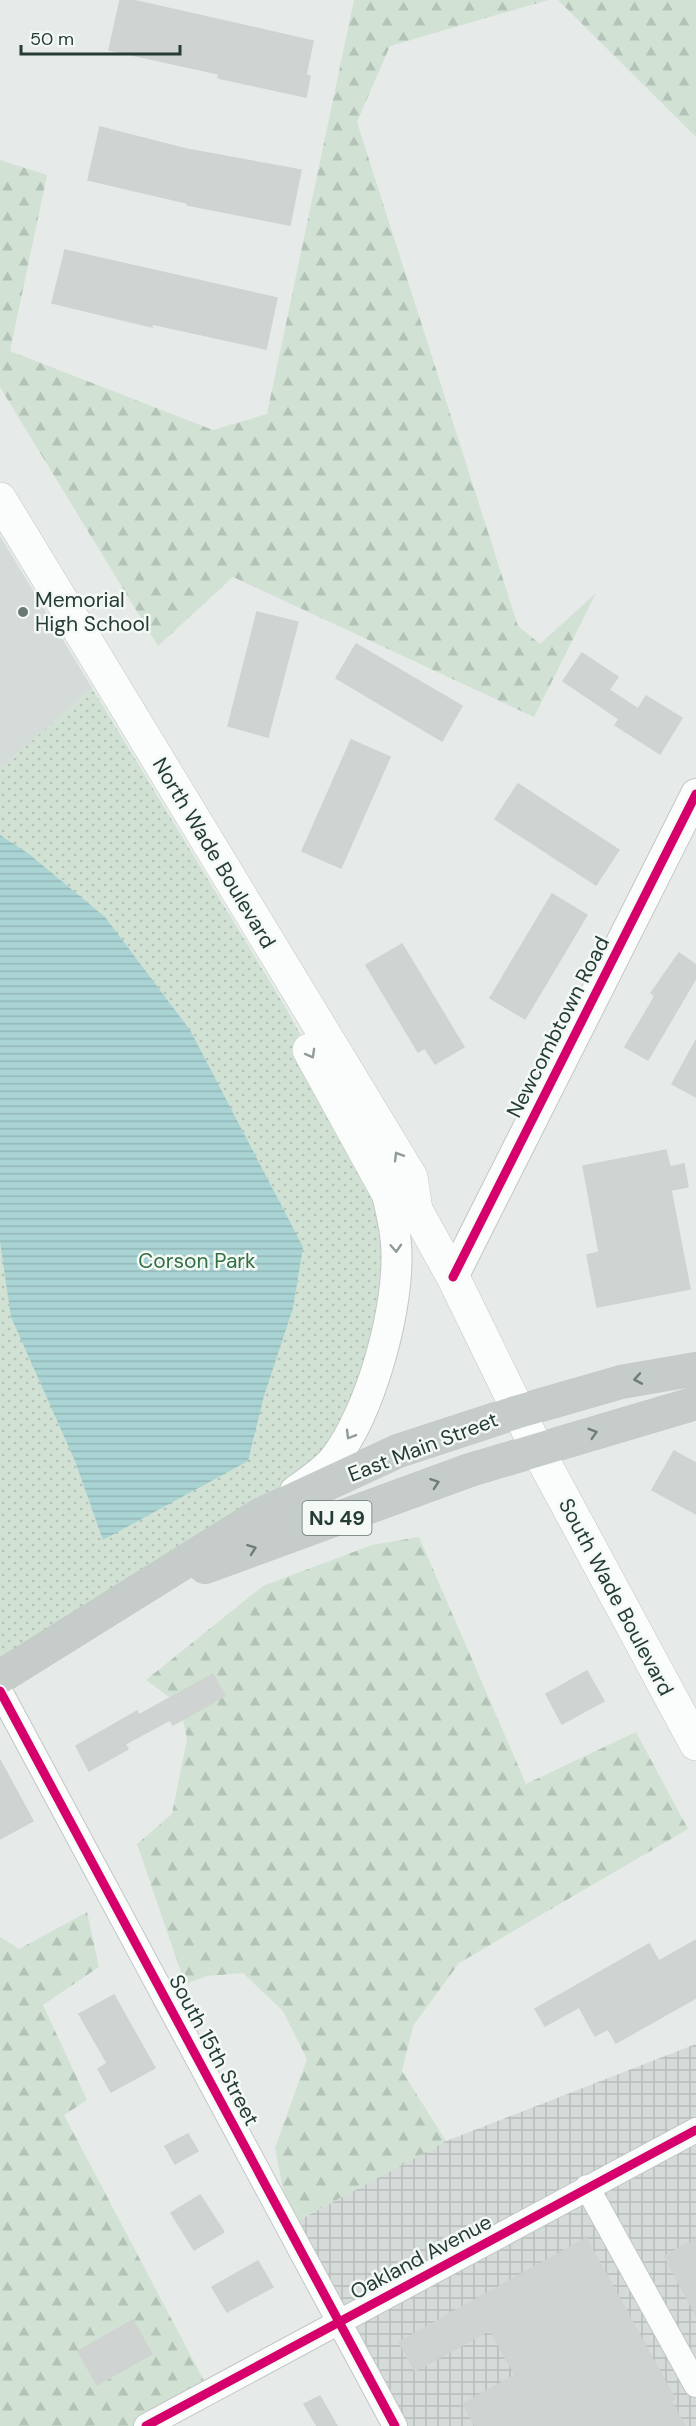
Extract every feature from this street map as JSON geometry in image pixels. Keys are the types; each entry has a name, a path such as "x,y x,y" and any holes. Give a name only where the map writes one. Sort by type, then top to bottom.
{"highway":[{"name":"East Main Street","path":"0,1677 139,1593 261,1515 398,1451 517,1412 621,1382 696,1369"},
{"name":"East Main Street","path":"139,1593 367,1507 537,1449 696,1403"}],"main road":[{"name":"North Wade Boulevard","path":"0,499 411,1178 416,1210 453,1277 537,1449"},
{"name":"North Wade Boulevard","path":"0,536 284,1005 386,1190 416,1210"},
{"name":"South Wade Boulevard","path":"537,1449 696,1744"}],"street":[{"name":"Newcombtown Road","path":"453,1277 696,794"},
{"path":"261,1515 332,1461 351,1435 371,1388 396,1276 396,1243 386,1190"},
{"name":"South 15th Street","path":"0,1691 395,2426"},
{"name":"Oakland Avenue","path":"155,2421 696,2130"},
{"path":"587,2187 696,2385"}],"shaded area":[{"name":"Memorial High School","path":"0,536 92,688 0,769"},
{"path":"696,2044 696,2426 398,2426 290,2225 446,2141"}],"green space":[{"path":"354,0 548,0 390,46 357,122 518,626 540,644 596,593 534,717 233,577 158,646 0,387 0,160 47,175 10,351 213,430 267,414"},
{"path":"558,0 696,0 696,137"},
{"name":"Corson Park","path":"92,688 284,1005 386,1190 396,1276 332,1461 0,1677 0,769"},
{"path":"419,1537 526,1784 636,1732 688,1829 459,1963 413,2026 402,2071 446,2141 290,2225 275,2148 307,2059 283,2011 243,1973 207,1976 185,1984 137,1844 172,1814 187,1739 180,1705 146,1680 263,1586 372,1545"},
{"path":"87,1912 99,1967 43,2005 87,2100 64,2115 212,2396 157,2426 0,2426 0,1937 19,1949"}],"water":[{"path":"0,835 29,854 105,917 190,1030 303,1247 293,1308 264,1396 248,1461 103,1540 75,1461 11,1317 0,1242"}],"building":[{"path":"120,0 132,0 313,41 306,75 310,76 306,97 218,78 219,74 109,50"},
{"path":"100,127 186,149 301,170 290,225 187,205 187,203 88,180"},
{"path":"65,250 277,298 266,349 152,324 152,327 52,303"},
{"path":"257,612 298,622 268,737 228,726"},
{"path":"356,644 462,706 442,741 336,678"},
{"path":"582,653 618,677 609,690 638,709 646,696 682,718 660,754 615,725 619,719 563,681"},
{"path":"351,740 390,757 341,868 302,851"},
{"path":"518,784 619,850 596,885 495,819"},
{"path":"552,894 587,915 525,1019 490,998"},
{"path":"402,944 464,1047 435,1064 425,1048 418,1052 366,965"},
{"path":"679,953 696,965 696,978 648,1060 625,1047 655,996 651,993"},
{"path":"696,1040 696,1097 672,1084"},
{"path":"666,1150 670,1167 684,1164 688,1187 671,1190 690,1289 597,1307 587,1255 599,1252 583,1166"},
{"path":"674,1451 696,1463 696,1514 652,1490"},
{"path":"587,1671 604,1701 562,1724 546,1694"},
{"path":"213,1674 225,1696 173,1725 170,1720 125,1744 128,1749 89,1771 76,1746 137,1711 139,1715"},
{"path":"0,1760 33,1821 0,1839"},
{"path":"696,1940 696,1998 616,2043 608,2029 595,2036 579,2007 545,2026 535,2009 649,1944 659,1961"},
{"path":"114,1995 155,2068 111,2092 98,2069 107,2063 79,2014"},
{"path":"188,2134 198,2151 175,2164 165,2146"},
{"path":"200,2195 224,2232 194,2250 171,2213"},
{"path":"586,2238 675,2399 671,2401 685,2426 475,2426 463,2404 515,2375 490,2330 415,2371 399,2342"},
{"path":"696,2239 696,2315 664,2256"},
{"path":"258,2261 273,2287 227,2312 212,2287"},
{"path":"133,2320 152,2354 97,2385 78,2351"},
{"path":"320,2396 337,2426 317,2426 304,2404"}],"cycle path":[{"path":"453,1277 696,794"},
{"path":"0,1691 395,2426"},
{"path":"146,2426 696,2130"}],"place":[{"name":"Memorial High School","path":"23,612"}]}
